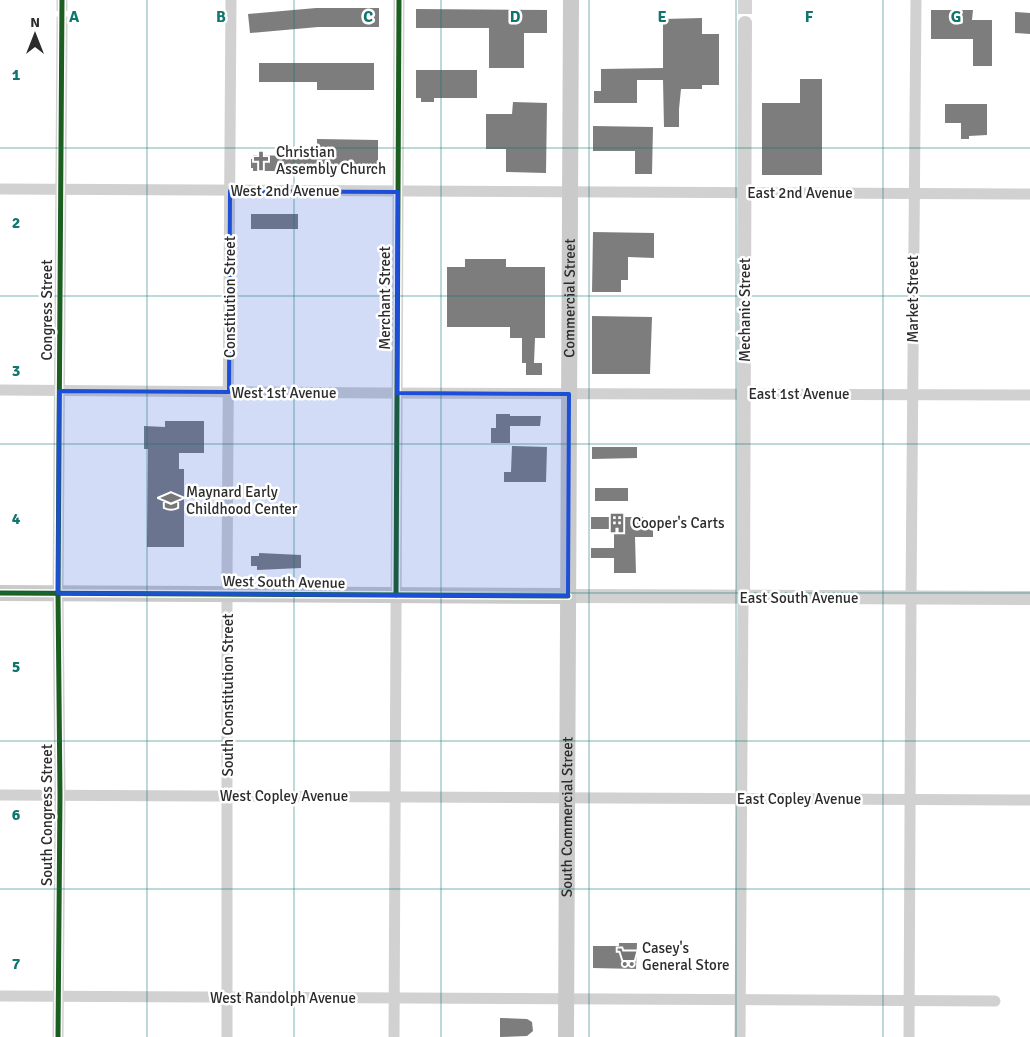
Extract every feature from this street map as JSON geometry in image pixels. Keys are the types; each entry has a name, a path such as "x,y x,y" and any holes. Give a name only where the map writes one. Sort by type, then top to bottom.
{"main road":[{"name":"Commercial Street","path":"568,596 570,0"},
{"name":"West South Avenue","path":"0,593 568,596"},
{"name":"South Commercial Street","path":"566,1037 568,596"}],"street":[{"name":"Constitution Street","path":"228,594 231,0"},
{"name":"Merchant Street","path":"394,1037 399,0"},
{"name":"Market Street","path":"909,1037 910,598 916,0"},
{"name":"Mechanic Street","path":"743,597 745,23"},
{"name":"Congress Street","path":"58,593 62,26"},
{"name":"West 2nd Avenue","path":"0,189 570,192"},
{"name":"East 2nd Avenue","path":"570,192 1030,194"},
{"name":"West 1st Avenue","path":"0,390 568,394"},
{"name":"East 1st Avenue","path":"568,394 1030,394"},
{"name":"South Congress Street","path":"58,593 60,795 58,1037"},
{"name":"South Constitution Street","path":"227,1037 228,594"},
{"name":"East South Avenue","path":"568,596 1030,598"},
{"path":"740,1037 743,597"},
{"name":"West Copley Avenue","path":"0,795 567,798"},
{"name":"East Copley Avenue","path":"567,798 1030,800"},
{"name":"West Randolph Avenue","path":"0,996 995,1001"}],"highlighted area":[{"path":"230,191 398,192 397,393 569,394 568,596 58,593 59,391 229,392"}],"building":[{"path":"316,8 379,8 379,27 318,27 250,33 248,14"},
{"path":"416,9 547,10 547,33 524,33 524,68 489,68 489,28 416,28"},
{"path":"931,10 973,10 972,20 992,20 992,66 973,66 973,39 931,39"},
{"path":"1015,12 1030,13 1030,34 1015,33"},
{"path":"702,18 702,34 719,34 719,85 702,85 702,89 681,89 679,127 664,127 663,80 637,80 637,103 594,103 594,91 601,91 601,69 663,68 663,19"},
{"path":"259,63 374,63 374,90 317,90 317,82 259,82"},
{"path":"416,70 477,70 477,98 434,98 434,102 421,102 421,98 416,98"},
{"path":"800,79 822,79 822,175 762,175 762,103 800,103"},
{"path":"513,102 547,103 546,173 506,172 506,149 486,149 486,114 512,114"},
{"path":"945,104 987,104 987,135 969,136 969,139 961,139 961,123 945,123"},
{"path":"593,126 653,127 652,174 635,174 635,151 593,151"},
{"path":"317,139 378,140 378,168 302,168 278,169 278,171 253,171 253,168 251,168 253,155 290,156 290,149 317,149"},
{"path":"251,214 298,214 298,229 251,229"},
{"path":"593,232 654,233 654,258 628,257 628,280 621,280 621,292 592,292"},
{"path":"465,259 506,259 506,267 545,267 545,338 535,338 534,363 542,363 542,375 526,375 526,363 522,363 522,338 510,338 510,327 447,327 447,267 465,267"},
{"path":"592,316 652,317 650,374 592,374"},
{"path":"496,414 541,416 540,426 510,426 510,443 491,443 491,428 496,428"},
{"path":"165,421 204,421 204,453 179,453 179,469 184,469 184,547 147,547 148,449 144,449 144,426 165,427"},
{"path":"512,446 547,447 546,482 504,482 504,472 511,472"},
{"path":"592,447 637,447 637,458 592,459"},
{"path":"595,488 628,488 628,501 595,501"},
{"path":"591,517 643,517 643,528 653,528 653,537 635,537 636,573 614,573 614,558 591,558 591,548 614,548 614,529 591,529"},
{"path":"259,553 301,555 301,568 257,570 257,566 251,566 251,556 259,556"},
{"path":"619,943 637,943 636,969 593,968 593,946 619,946"},
{"path":"500,1018 527,1019 532,1022 533,1031 527,1036 500,1037"}],"tunnel":[{"path":"62,0 62,26"},
{"path":"745,0 745,23"}],"cycle path":[{"path":"58,1037 60,795 58,593 62,0"},
{"path":"396,595 399,0"},
{"path":"0,593 568,596"}],"place":[{"name":"Christian Assembly Church","path":"261,161"},
{"name":"Maynard Early Childhood Center","path":"171,501"},
{"name":"Cooper's Carts","path":"617,523"},
{"name":"Casey's General Store","path":"627,957"}]}
